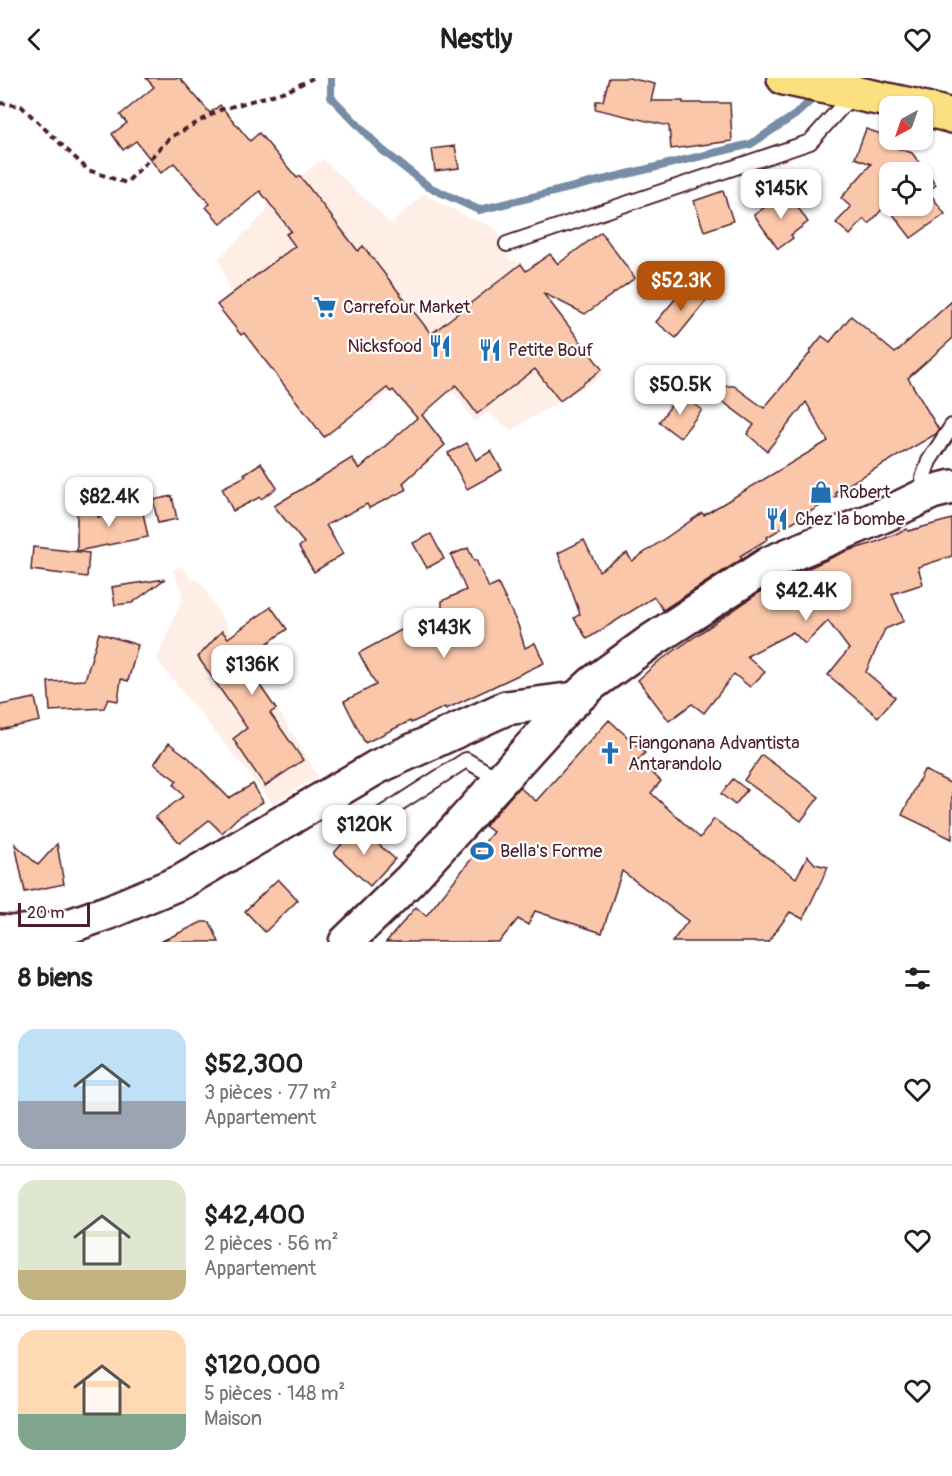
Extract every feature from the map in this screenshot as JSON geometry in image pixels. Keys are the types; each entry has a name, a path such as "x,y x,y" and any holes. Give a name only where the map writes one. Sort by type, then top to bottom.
{"main road":[{"path":"789,79 879,98"},
{"path":"933,111 952,116"}],"street":[{"path":"345,942 410,879 575,699 651,641 770,563 942,490"},
{"path":"0,932 13,933 64,928 109,912 180,882 377,768 496,712 506,708 575,699"}],"lane":[{"path":"507,244 810,142 855,92"},
{"path":"942,490 923,478 929,461 952,426"},
{"path":"376,818 466,760 500,780"}],"path":[{"path":"0,103 21,106 88,170 126,183 171,137 220,110 289,90 314,78"}],"shaded area":[{"path":"323,159 391,224 424,194 469,218 496,228 510,262 516,260 604,375 511,430 488,413 475,422 431,361 362,413 360,409 324,437 244,333 241,335 217,305 230,294 219,258 265,213 268,201"},
{"path":"183,566 191,580 199,580 318,776 273,804 157,660 183,596 173,570"}],"building":[{"path":"146,78 180,78 210,113 220,105 250,141 259,133 297,178 300,176 358,251 363,246 431,334 521,264 526,271 550,254 558,264 601,232 635,278 585,314 543,293 602,369 560,401 535,369 477,414 456,385 422,415 445,445 403,483 406,490 369,508 367,504 326,525 343,554 314,572 299,547 304,543 274,506 352,458 359,469 417,418 393,390 391,392 387,388 324,437 244,333 241,335 217,305 295,246 286,234 291,231 260,191 221,224 206,207 210,204 174,163 161,173 136,141 123,150 112,134 127,123 120,115 154,87"},
{"path":"609,78 629,78 655,84 651,101 730,103 732,141 671,149 669,126 595,109 596,101 603,101"},
{"path":"866,129 879,133 879,150 903,150 912,153 919,162 879,162 879,213 869,224 864,219 850,235 836,223 851,207 841,198 871,164 855,158"},
{"path":"455,146 459,168 435,171 432,149"},
{"path":"723,191 733,221 704,231 694,201"},
{"path":"787,191 808,222 791,235 793,238 778,249 754,215"},
{"path":"933,198 945,214 911,238 894,216 933,216"},
{"path":"687,285 706,301 676,338 656,322"},
{"path":"952,301 952,339 908,378 939,430 936,434 835,492 837,496 767,537 768,539 740,556 742,559 663,610 654,597 587,639 574,618 580,614 558,553 584,540 599,571 627,553 632,561 702,513 704,515 828,441 806,402 767,451 747,434 754,425 718,398 726,386 734,386 764,408 822,336 830,342 851,316 895,353"},
{"path":"680,393 702,410 680,438 659,422"},
{"path":"467,443 476,460 491,451 502,470 467,489 448,453"},
{"path":"261,463 277,488 261,499 260,497 233,511 222,488 246,476 244,474"},
{"path":"172,496 177,519 158,523 153,500"},
{"path":"142,508 148,537 77,551 77,509 98,509 98,517"},
{"path":"952,519 952,556 918,567 923,584 892,594 904,621 885,629 866,672 895,697 878,717 828,675 849,649 828,621 805,644 793,632 747,656 765,672 750,687 734,674 704,713 692,704 669,721 638,680 658,662 769,586 844,552 874,543 907,529 908,531"},
{"path":"431,534 444,559 427,568 413,543"},
{"path":"33,547 89,553 87,577 31,570"},
{"path":"468,548 489,588 498,584 518,625 525,648 535,643 544,663 446,709 445,707 411,723 410,721 365,743 344,701 376,685 359,653 403,629 410,643 449,625 442,609 442,601 466,590 451,555"},
{"path":"165,579 132,603 115,605 112,587"},
{"path":"271,607 287,629 243,661 276,709 270,713 303,760 265,786 233,739 247,728 198,657 222,631 228,638"},
{"path":"99,633 138,645 128,681 121,679 118,701 108,699 104,708 50,711 48,682 85,680"},
{"path":"35,698 40,721 0,730 0,705"},
{"path":"609,720 645,753 638,760 661,781 651,793 700,838 714,819 796,878 808,856 815,864 828,867 803,919 790,912 768,942 672,942 688,921 622,871 602,933 535,911 528,925 518,919 499,942 386,942 416,907 426,916 493,832 485,826 519,787 536,801"},
{"path":"169,743 189,758 229,798 253,784 263,802 237,818 222,833 209,820 180,843 155,817 184,796 174,785 177,781 154,764"},
{"path":"762,755 819,797 801,821 744,780"},
{"path":"924,770 952,784 952,839 902,815"},
{"path":"733,779 747,790 735,805 721,794"},
{"path":"358,826 395,859 370,886 334,853"},
{"path":"15,844 38,865 57,844 64,884 25,892"},
{"path":"278,879 298,900 265,932 245,911"},
{"path":"202,922 210,922 219,942 160,942"}],"waterway":[{"path":"331,78 331,97 381,149 429,187 479,210 751,144 795,115 818,94"}],"place":[{"name":"Carrefour Market","path":"325,307"},
{"name":"Nicksfood","path":"440,346"},
{"name":"Petite Bouf","path":"490,350"},
{"name":"Robert","path":"821,492"},
{"name":"Chez la bombe","path":"777,519"},
{"name":"Fiangonana Advantista Antarandolo","path":"610,753"},
{"name":"Bella's Forme","path":"482,851"}]}
